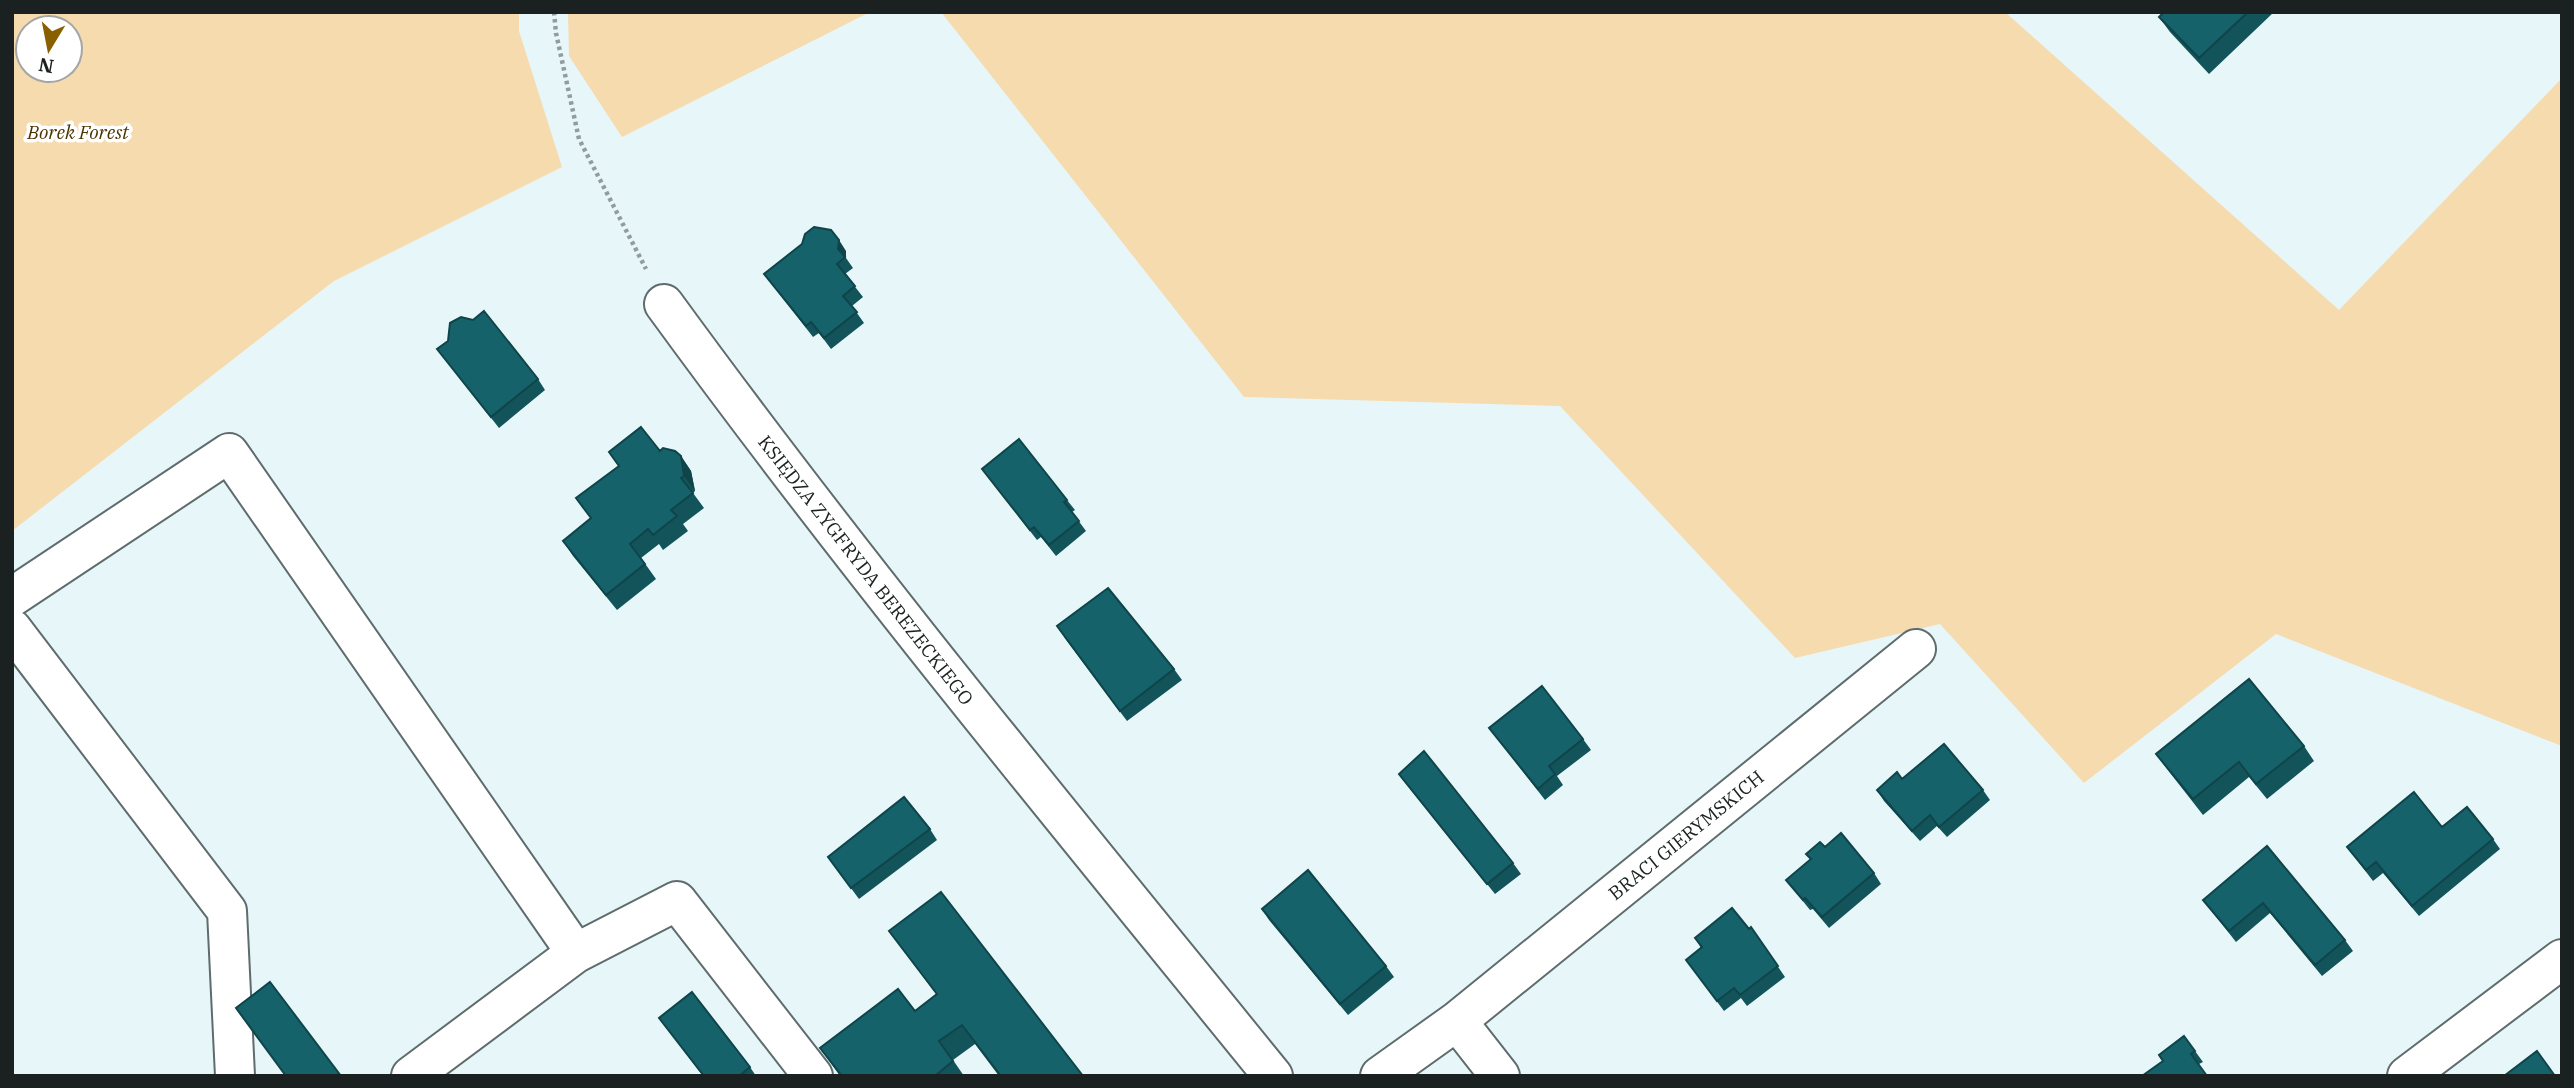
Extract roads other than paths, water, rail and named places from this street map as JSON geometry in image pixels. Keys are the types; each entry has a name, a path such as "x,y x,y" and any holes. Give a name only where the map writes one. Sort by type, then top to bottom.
{"street":[{"name":"KSIĘDZA ZYGFRYDA BEREZECKIEGO","path":"664,304 774,455 910,628 1273,1076"},
{"path":"12,597 229,453 576,953"},
{"path":"12,629 228,911 235,1076"},
{"name":"BRACI GIERYMSKICH","path":"1457,1021 1916,649"},
{"path":"411,1076 576,953 677,901 813,1076"},
{"path":"2407,1076 2562,959"},
{"path":"1380,1076 1457,1021 1500,1076"}],"park label":[{"name":"Borek Forest","path":"78,132"}]}
